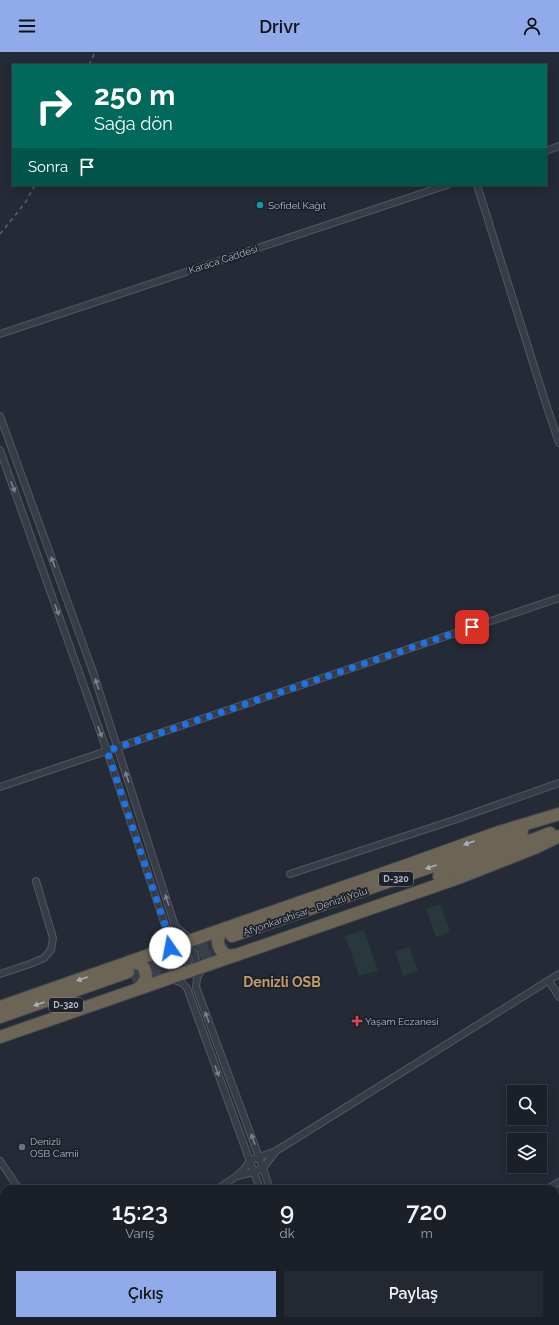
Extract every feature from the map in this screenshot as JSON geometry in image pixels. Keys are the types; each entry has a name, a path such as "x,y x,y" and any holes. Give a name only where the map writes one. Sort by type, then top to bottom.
{"highway":[{"path":"0,1007 132,976 174,976 198,968 232,942 496,833 559,814"},
{"name":"Afyonkarahisar - Denizli Yolu","path":"232,942 559,818"},
{"name":"D-320","path":"232,942 446,873 559,830"},
{"path":"0,1037 132,976 156,953 183,943 197,938 232,942 356,912 461,877 537,847 559,836"},
{"name":"D-320","path":"0,1017 132,976"},
{"name":"D-320","path":"0,1028 132,976"}],"street":[{"path":"547,151 559,146"},
{"name":"Karaca Caddesi","path":"0,334 444,186"},
{"path":"477,186 559,443"},
{"path":"0,416 92,669 175,926 183,943 194,953 196,958 198,968 196,987"},
{"path":"0,450 107,751 166,928 170,948 168,961 174,976 187,988"},
{"path":"0,788 559,598"},
{"path":"290,874 454,820 559,783"},
{"path":"0,974 44,958 51,950 54,938 36,881"},
{"path":"175,926 187,936 197,938"},
{"path":"156,953 162,947 166,928"},
{"path":"198,968 196,987 269,1185"},
{"path":"223,1185 237,1176 251,1160 276,1151 559,974"},
{"path":"174,976 187,988 251,1160 259,1185"},
{"path":"549,981 559,997"},
{"path":"237,1176 263,1168 276,1151"},
{"path":"0,1161 2,1169 16,1185"}],"shaded area":[{"path":"440,904 450,932 436,937 426,909"},
{"path":"364,930 378,970 359,976 345,936"},
{"path":"216,935 223,956 204,963 196,942"},
{"path":"409,947 418,971 403,976 395,951"},
{"path":"182,949 189,952 192,959 189,966 182,969 175,966 172,959 175,952"},
{"path":"160,955 168,975 150,981 142,961"}],"tunnel":[{"path":"128,972 232,936"},
{"path":"133,983 235,947"}],"railway":[{"path":"89,64 95,52"},
{"path":"0,234 25,203 34,186"}],"place":[{"name":"Sofidel Kağıt","path":"260,205"},
{"name":"Yaşam Eczanesi","path":"357,1021"},
{"name":"Denizli OSB Camii","path":"22,1147"}],"district":[{"name":"Denizli OSB","path":"282,982"}],"route":[{"path":"170,948 166,928 107,751 472,627"}]}
